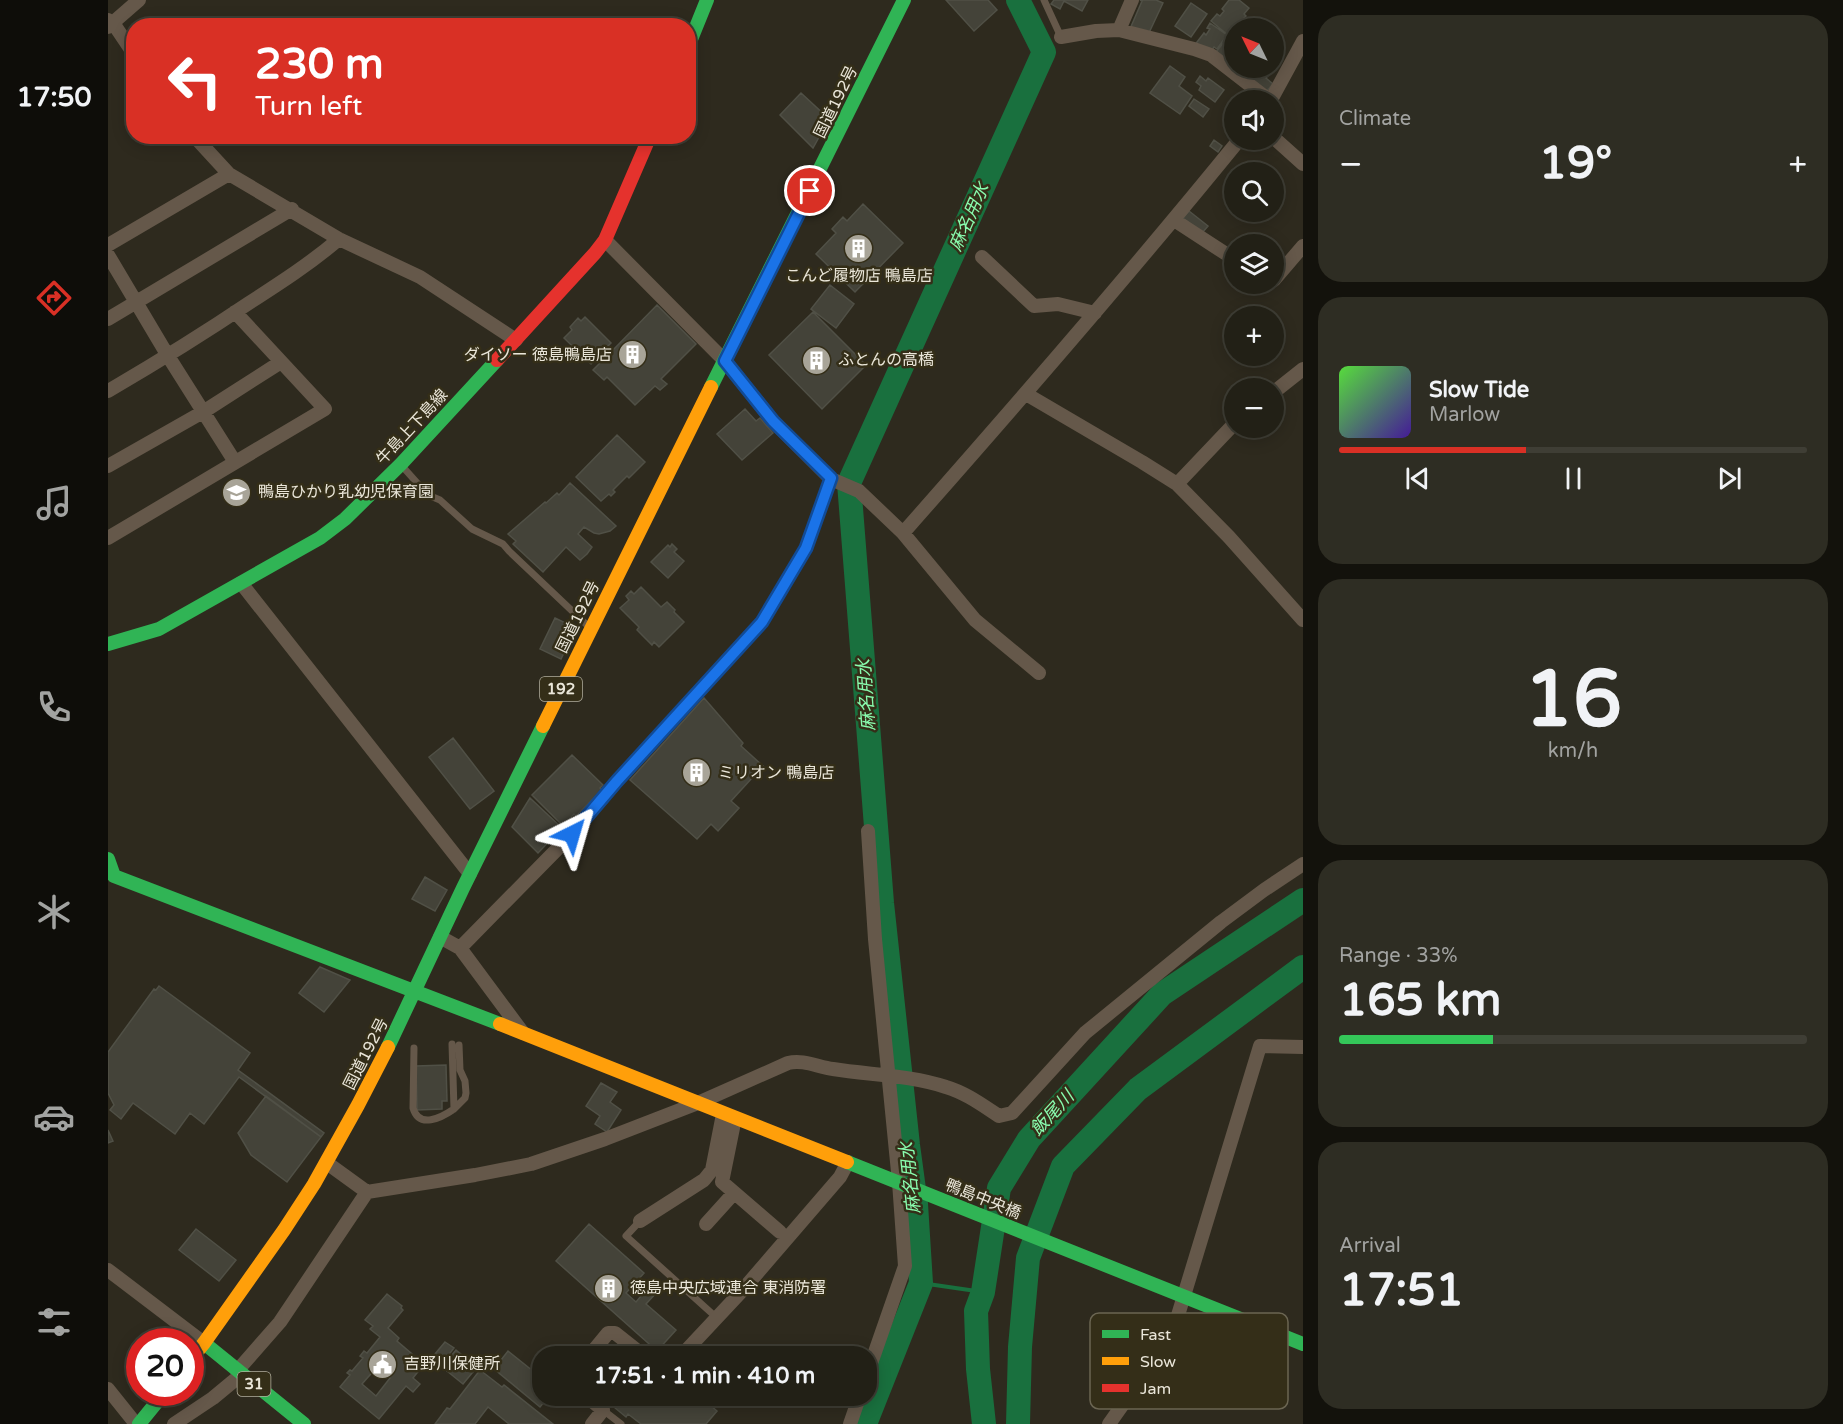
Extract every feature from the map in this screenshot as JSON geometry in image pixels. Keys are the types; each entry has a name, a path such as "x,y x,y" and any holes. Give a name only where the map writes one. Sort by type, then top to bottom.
{"main road":[{"path":"696,27 707,0"},
{"name":"国道192号","path":"204,1343 327,1164 416,993 470,874 590,629 904,0"},
{"name":"牛島上下島線","path":"108,644 159,629 321,538 345,519 401,464 605,240 647,144"},
{"path":"108,859 111,878"},
{"name":"鴨島中央橋","path":"111,878 523,1033 1225,1313"},
{"name":"鴨島中央橋","path":"1288,1338 1303,1344"},
{"name":"31","path":"204,1343 304,1424"},
{"path":"144,1422 155,1406"}],"street":[{"path":"126,44 110,24 139,0"},
{"path":"1119,30 1132,0"},
{"path":"1060,37 1096,30 1119,30 1194,49 1210,55 1257,90"},
{"path":"1276,90 1303,41"},
{"path":"201,144 229,174 292,209 339,239 420,277 516,340"},
{"path":"1284,147 1303,164"},
{"path":"903,533 1026,394 1231,150"},
{"path":"108,245 229,174"},
{"path":"108,319 292,209"},
{"path":"1174,220 1224,252"},
{"path":"108,391 168,356 314,261 339,239"},
{"path":"605,240 725,361 773,421 836,481 859,491 903,533 975,620 1039,673"},
{"path":"1284,268 1303,246"},
{"path":"108,255 235,462"},
{"path":"982,257 1034,306 1058,304 1095,313"},
{"path":"108,538 325,410 235,312"},
{"path":"108,466 282,363"},
{"path":"1284,384 1303,369"},
{"path":"1026,394 1177,484 1229,537 1303,620"},
{"path":"1177,484 1224,434"},
{"path":"241,583 470,874"},
{"path":"868,831 875,939 903,1184 905,1266 877,1346"},
{"path":"460,948 572,834"},
{"path":"327,1164 367,1192 531,1164 605,1139 698,1103 796,1061 823,1068 909,1078 946,1087 999,1116 1012,1113 1085,1034 1230,915 1303,864"},
{"path":"440,937 460,948 523,1033"},
{"path":"1179,1313 1260,1046 1303,1047"},
{"path":"729,1116 722,1182 780,1232"},
{"path":"640,1221 704,1180 712,1170 729,1116"},
{"path":"690,1346 840,1177 848,1162"},
{"path":"174,1424 213,1398 240,1372 280,1322 367,1192"},
{"path":"706,1224 734,1192"},
{"path":"108,1270 184,1328"},
{"path":"597,1346 608,1333 615,1333 631,1346"},
{"path":"108,1389 144,1422"},
{"path":"592,1424 603,1410 598,1406"},
{"path":"850,1424 856,1406"},
{"path":"1109,1424 1120,1409"}],"lane":[{"path":"1044,0 1060,37"},
{"path":"401,464 428,495 440,500 472,529 503,544 590,629"},
{"path":"572,834 617,781 762,622 806,548 836,481"},
{"path":"414,1048 412,1108 419,1118 432,1120 454,1109 465,1098 465,1081 460,1070 456,1045 454,1109"},
{"path":"640,1221 626,1236 717,1318"},
{"path":"603,1410 621,1424"}],"building":[{"path":"946,0 988,0 997,10 974,31"},
{"path":"1054,0 1088,0 1082,11 1064,1 1060,9 1051,4"},
{"path":"1140,0 1156,0 1163,3 1147,37 1130,29 1142,1"},
{"path":"1229,0 1239,0 1249,8 1244,18 1224,18 1224,32 1211,21 1217,14 1220,16 1224,11 1222,9"},
{"path":"1191,3 1207,14 1191,37 1175,26"},
{"path":"1210,23 1224,33 1224,39 1217,49 1214,47 1210,53 1194,46 1204,33 1206,35 1210,29 1207,28"},
{"path":"1224,42 1224,60 1216,52"},
{"path":"1170,66 1185,77 1179,86 1192,96 1180,114 1150,93"},
{"path":"1200,76 1206,81 1208,78 1224,90 1215,102 1199,90 1201,86 1196,82"},
{"path":"1247,78 1266,78 1273,84 1268,90 1261,90"},
{"path":"801,93 829,119 813,148 780,115"},
{"path":"1194,99 1209,109 1203,117 1189,106"},
{"path":"1214,140 1222,146 1218,152 1210,146"},
{"name":"こんど履物店 鴨島店","path":"863,204 903,243 855,292 816,254 836,233 832,229 843,217 847,221"},
{"path":"1189,211 1208,226 1202,233 1183,218"},
{"path":"830,285 854,304 836,328 811,309"},
{"name":"ダイソー 徳島鴨島店","path":"657,305 696,344 661,379 667,384 660,390 655,386 635,405 607,377 604,380 593,370 600,363 596,358 591,364 564,338 572,330 570,327 578,318 581,321 585,317 611,343 606,348 611,352"},
{"name":"ふとんの高橋","path":"813,312 866,365 822,409 769,355"},
{"path":"745,409 756,421 760,418 773,433 742,460 717,434"},
{"path":"617,435 645,462 613,490 615,492 611,496 609,494 601,501 576,477"},
{"path":"570,483 616,526 610,531 599,534 584,527 578,534 592,547 587,554 580,560 566,547 543,572 513,544 516,541 508,534 545,502 557,493 559,495"},
{"path":"672,544 677,549 674,552 684,561 668,578 651,562 668,545 670,547"},
{"path":"641,587 661,607 667,602 684,622 659,647 654,642 652,645 637,630 639,627 620,608 629,600 626,596 631,591 634,594"},
{"path":"555,618 576,628 561,659 540,649"},
{"name":"ミリオン 鴨島店","path":"704,698 743,743 741,746 763,766 731,801 739,808 718,831 711,824 697,839 630,780"},
{"path":"453,738 494,791 470,809 429,757"},
{"path":"572,755 603,785 600,788 602,790 563,826 532,795"},
{"path":"530,798 562,828 538,853 512,827"},
{"path":"425,877 447,890 435,911 412,899"},
{"path":"320,967 350,980 324,1012 299,993"},
{"path":"159,986 250,1053 238,1070 324,1133 321,1137 239,1077 204,1124 190,1113 175,1134 133,1103 121,1119 110,1110 114,1105 108,1093 108,1052 154,989 156,990"},
{"path":"446,1065 447,1101 442,1101 442,1109 417,1110 416,1066"},
{"path":"601,1083 617,1092 610,1102 621,1110 607,1132 595,1124 600,1116 586,1106"},
{"path":"266,1096 321,1137 287,1182 251,1155 238,1133"},
{"path":"108,1130 113,1141 108,1143"},
{"name":"徳島中央広域連合 東消防署","path":"589,1224 644,1273 626,1293 636,1302 651,1284 658,1291 646,1304 676,1330 662,1346 651,1346 556,1261"},
{"path":"196,1229 236,1260 219,1281 179,1250"},
{"path":"387,1294 402,1306 403,1310 388,1328 399,1338 397,1341 424,1364 413,1378 420,1384 413,1392 406,1386 379,1419 340,1387 350,1375 347,1373 352,1371 363,1358 360,1356 364,1351 367,1353 380,1337 370,1329 373,1326 365,1320","holes":["377,1367 390,1378 376,1396 362,1384"]},
{"path":"445,1342 454,1348 444,1361 435,1354"},
{"path":"456,1350 477,1367 463,1384 442,1367"},
{"path":"508,1351 532,1370 532,1400 494,1369"},
{"path":"480,1370 502,1387 504,1385 553,1424 509,1424 488,1407 475,1424 435,1424 447,1408 450,1409"},
{"path":"613,1406 711,1406 717,1411 706,1424 641,1424 628,1414 626,1417"}],"waterway":[{"name":"麻名用水","path":"865,1424 921,1283 916,1204 882,903 849,483 1044,52 1018,0"},
{"name":"飯尾川","path":"984,1424 978,1369 976,1311 983,1292 999,1188 1029,1139 1162,994 1303,900"},
{"name":"麻名用水","path":"1018,1424 1020,1347 1028,1258 1063,1166 1138,1089 1303,967"},
{"path":"921,1283 983,1292"}],"traffic: fast":[{"path":"696,27 707,0"},
{"path":"711,387 904,0"},
{"path":"108,644 159,629 320,538 345,519 401,464 497,360"},
{"path":"388,1047 543,726"},
{"path":"108,859 114,876 500,1024"},
{"path":"847,1162 1225,1313"},
{"path":"1288,1338 1303,1344"},
{"path":"204,1343 304,1424"},
{"path":"139,1424 154,1406"}],"traffic: slow":[{"path":"543,726 711,387"},
{"path":"500,1024 847,1162"},
{"path":"204,1343 314,1184 388,1047"}],"traffic: jam":[{"path":"497,360 605,240 647,144"}],"place":[{"name":"こんど履物店 鴨島店","path":"859,248"},
{"name":"ダイソー 徳島鴨島店","path":"633,355"},
{"name":"ふとんの高橋","path":"817,360"},
{"name":"鴨島ひかり乳幼児保育園","path":"237,492"},
{"name":"ミリオン 鴨島店","path":"697,773"},
{"name":"徳島中央広域連合 東消防署","path":"609,1288"},
{"name":"吉野川保健所","path":"383,1364"}],"route":[{"path":"572,834 617,781 762,622 806,548 831,478 773,421 725,361 810,191"}]}
